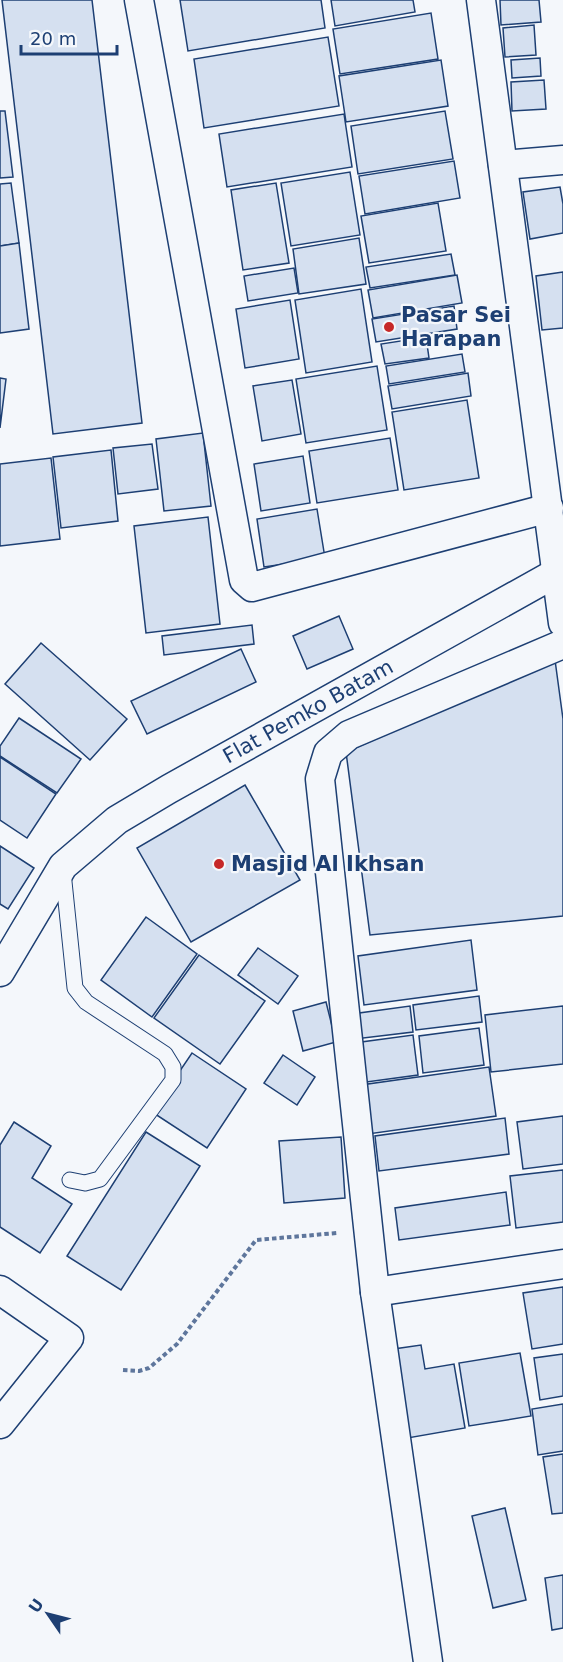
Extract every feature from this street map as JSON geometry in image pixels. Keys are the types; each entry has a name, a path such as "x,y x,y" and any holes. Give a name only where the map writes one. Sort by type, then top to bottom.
{"street":[{"path":"140,0 244,580 252,587 549,508"},
{"path":"481,0 549,508 560,571 563,623"},
{"path":"503,165 563,160"},
{"name":"Flat Pemko Batam","path":"0,972 63,866 117,820 560,571"},
{"path":"428,1662 375,1292 320,779 328,753 349,735 563,644"},
{"path":"375,1292 563,1264"},
{"path":"0,1290 69,1338 0,1425"}],"lane":[{"path":"63,866 75,988 86,1002 165,1054 173,1067 172,1080 100,1179 85,1184 69,1180"}],"path":[{"path":"123,1370 139,1371 149,1368 177,1344 256,1240 368,1230"}],"building":[{"path":"2,0 92,0 142,423 53,434"},
{"path":"180,0 321,0 325,28 188,51"},
{"path":"331,0 413,0 415,12 335,26"},
{"path":"500,0 539,0 541,22 501,25"},
{"path":"431,13 438,59 340,74 333,29"},
{"path":"534,25 536,55 505,57 503,28"},
{"path":"328,37 339,106 204,128 194,59"},
{"path":"540,58 541,76 512,78 511,60"},
{"path":"441,60 448,106 346,122 339,76"},
{"path":"544,80 546,109 512,111 511,82"},
{"path":"0,111 5,111 13,177 0,178"},
{"path":"445,111 453,159 358,174 351,126"},
{"path":"344,114 352,167 227,187 219,134"},
{"path":"454,161 460,198 365,214 359,176"},
{"path":"350,172 360,235 291,246 281,183"},
{"path":"11,183 19,243 0,246 0,184"},
{"path":"276,183 289,263 243,270 231,190"},
{"path":"560,187 563,204 563,233 530,239 523,192"},
{"path":"438,203 446,251 369,263 361,216"},
{"path":"359,238 366,284 299,294 293,249"},
{"path":"19,243 29,329 0,333 0,246"},
{"path":"451,254 455,275 370,288 366,267"},
{"path":"294,268 298,293 248,301 244,276"},
{"path":"563,272 563,328 542,330 536,276"},
{"path":"457,275 462,303 373,318 368,290"},
{"path":"361,289 372,362 306,373 295,300"},
{"path":"290,300 299,359 245,368 236,309"},
{"path":"454,306 457,329 376,342 372,319"},
{"path":"426,337 429,358 385,364 381,344"},
{"path":"462,354 465,372 389,384 386,366"},
{"path":"377,366 387,430 306,443 296,379"},
{"path":"468,373 471,396 392,409 388,386"},
{"path":"0,378 6,379 0,428"},
{"path":"292,380 301,434 262,441 253,386"},
{"path":"467,400 479,478 404,490 392,412"},
{"path":"203,433 211,506 164,511 156,439"},
{"path":"390,438 398,490 317,503 309,451"},
{"path":"152,444 158,489 118,494 113,448"},
{"path":"111,450 118,521 61,528 53,457"},
{"path":"303,456 310,503 261,511 254,464"},
{"path":"51,458 60,539 0,546 0,464"},
{"path":"317,509 325,558 264,567 257,519"},
{"path":"208,517 220,624 146,633 134,526"},
{"path":"339,616 353,649 307,669 293,636"},
{"path":"252,625 254,644 164,655 162,636"},
{"path":"41,643 127,719 90,760 5,684"},
{"path":"241,649 256,682 147,734 131,701"},
{"path":"555,660 563,719 563,916 370,935 346,752"},
{"path":"19,718 81,759 57,793 0,756 0,746"},
{"path":"0,757 56,794 27,838 0,820"},
{"name":"Masjid Al Ikhsan","path":"245,785 300,880 191,942 137,848"},
{"path":"0,846 34,868 8,909 0,904"},
{"path":"146,917 197,954 152,1017 101,980"},
{"path":"471,940 477,990 364,1005 358,956"},
{"path":"258,948 298,976 278,1004 238,975"},
{"path":"199,955 265,1001 220,1064 154,1018"},
{"path":"479,996 482,1022 416,1030 413,1005"},
{"path":"326,1002 336,1042 303,1051 293,1011"},
{"path":"410,1006 413,1032 355,1039 352,1014"},
{"path":"563,1006 563,1064 491,1072 485,1015"},
{"path":"479,1028 484,1065 423,1073 419,1036"},
{"path":"413,1035 418,1075 359,1083 354,1043"},
{"path":"192,1053 246,1089 207,1148 152,1112"},
{"path":"283,1055 315,1077 297,1105 264,1083"},
{"path":"489,1067 496,1116 368,1134 361,1085"},
{"path":"563,1116 563,1164 523,1169 517,1122"},
{"path":"505,1118 509,1154 379,1171 375,1136"},
{"path":"14,1122 51,1146 32,1178 72,1204 40,1253 0,1227 0,1145"},
{"path":"146,1132 200,1166 121,1290 67,1256"},
{"path":"341,1137 345,1198 284,1203 279,1141"},
{"path":"563,1170 563,1222 516,1228 510,1176"},
{"path":"506,1192 510,1225 399,1240 395,1208"},
{"path":"563,1287 563,1344 532,1349 523,1293"},
{"path":"421,1345 425,1369 454,1364 465,1428 402,1439 387,1350"},
{"path":"520,1353 531,1416 469,1426 459,1363"},
{"path":"563,1354 563,1396 540,1400 534,1358"},
{"path":"563,1404 563,1451 538,1455 532,1409"},
{"path":"563,1454 563,1513 552,1514 543,1457"},
{"path":"505,1508 526,1600 493,1608 472,1516"},
{"path":"563,1575 563,1628 552,1630 545,1578"}],"place":[{"name":"Pasar Sei Harapan","path":"389,327"},
{"name":"Masjid Al Ikhsan","path":"219,864"}]}
